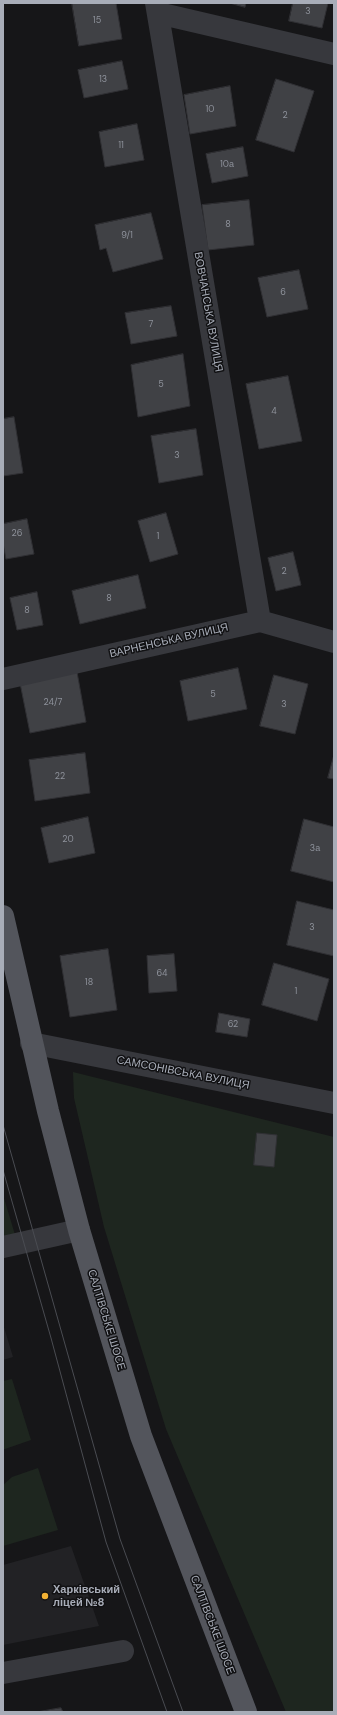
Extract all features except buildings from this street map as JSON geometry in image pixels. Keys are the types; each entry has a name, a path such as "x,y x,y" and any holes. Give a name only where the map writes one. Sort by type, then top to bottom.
{"main road":[{"name":"САЛТІВСЬКЕ ШОСЕ","path":"3,916 31,1044 80,1230 141,1436 246,1712"}],"street":[{"path":"157,8 334,54"},
{"name":"ВОВЧАНСЬКА ВУЛИЦЯ","path":"157,8 260,621"},
{"name":"ВАРНЕНСЬКА ВУЛИЦЯ","path":"3,679 260,621 334,642"},
{"name":"САМСОНІВСЬКА ВУЛИЦЯ","path":"31,1044 334,1103"},
{"path":"3,1247 80,1230"},
{"path":"3,1673 123,1651"}],"shaded area":[{"path":"73,1072 334,1137 334,1712 286,1712 166,1429 104,1227 74,1098"},
{"path":"3,1195 16,1238 3,1241"},
{"path":"3,1324 13,1357 3,1360"},
{"path":"12,1379 31,1440 3,1449 3,1381"},
{"path":"38,1468 58,1530 3,1546 3,1485 12,1477"},
{"name":"Харківський ліцей №8","path":"71,1546 99,1626 3,1645 3,1565"}],"tram line":[{"path":"3,1125 120,1539 183,1712"},
{"path":"3,1170 51,1338 106,1542 167,1712"}],"place":[{"name":"Харківський ліцей №8","path":"45,1596"}]}
